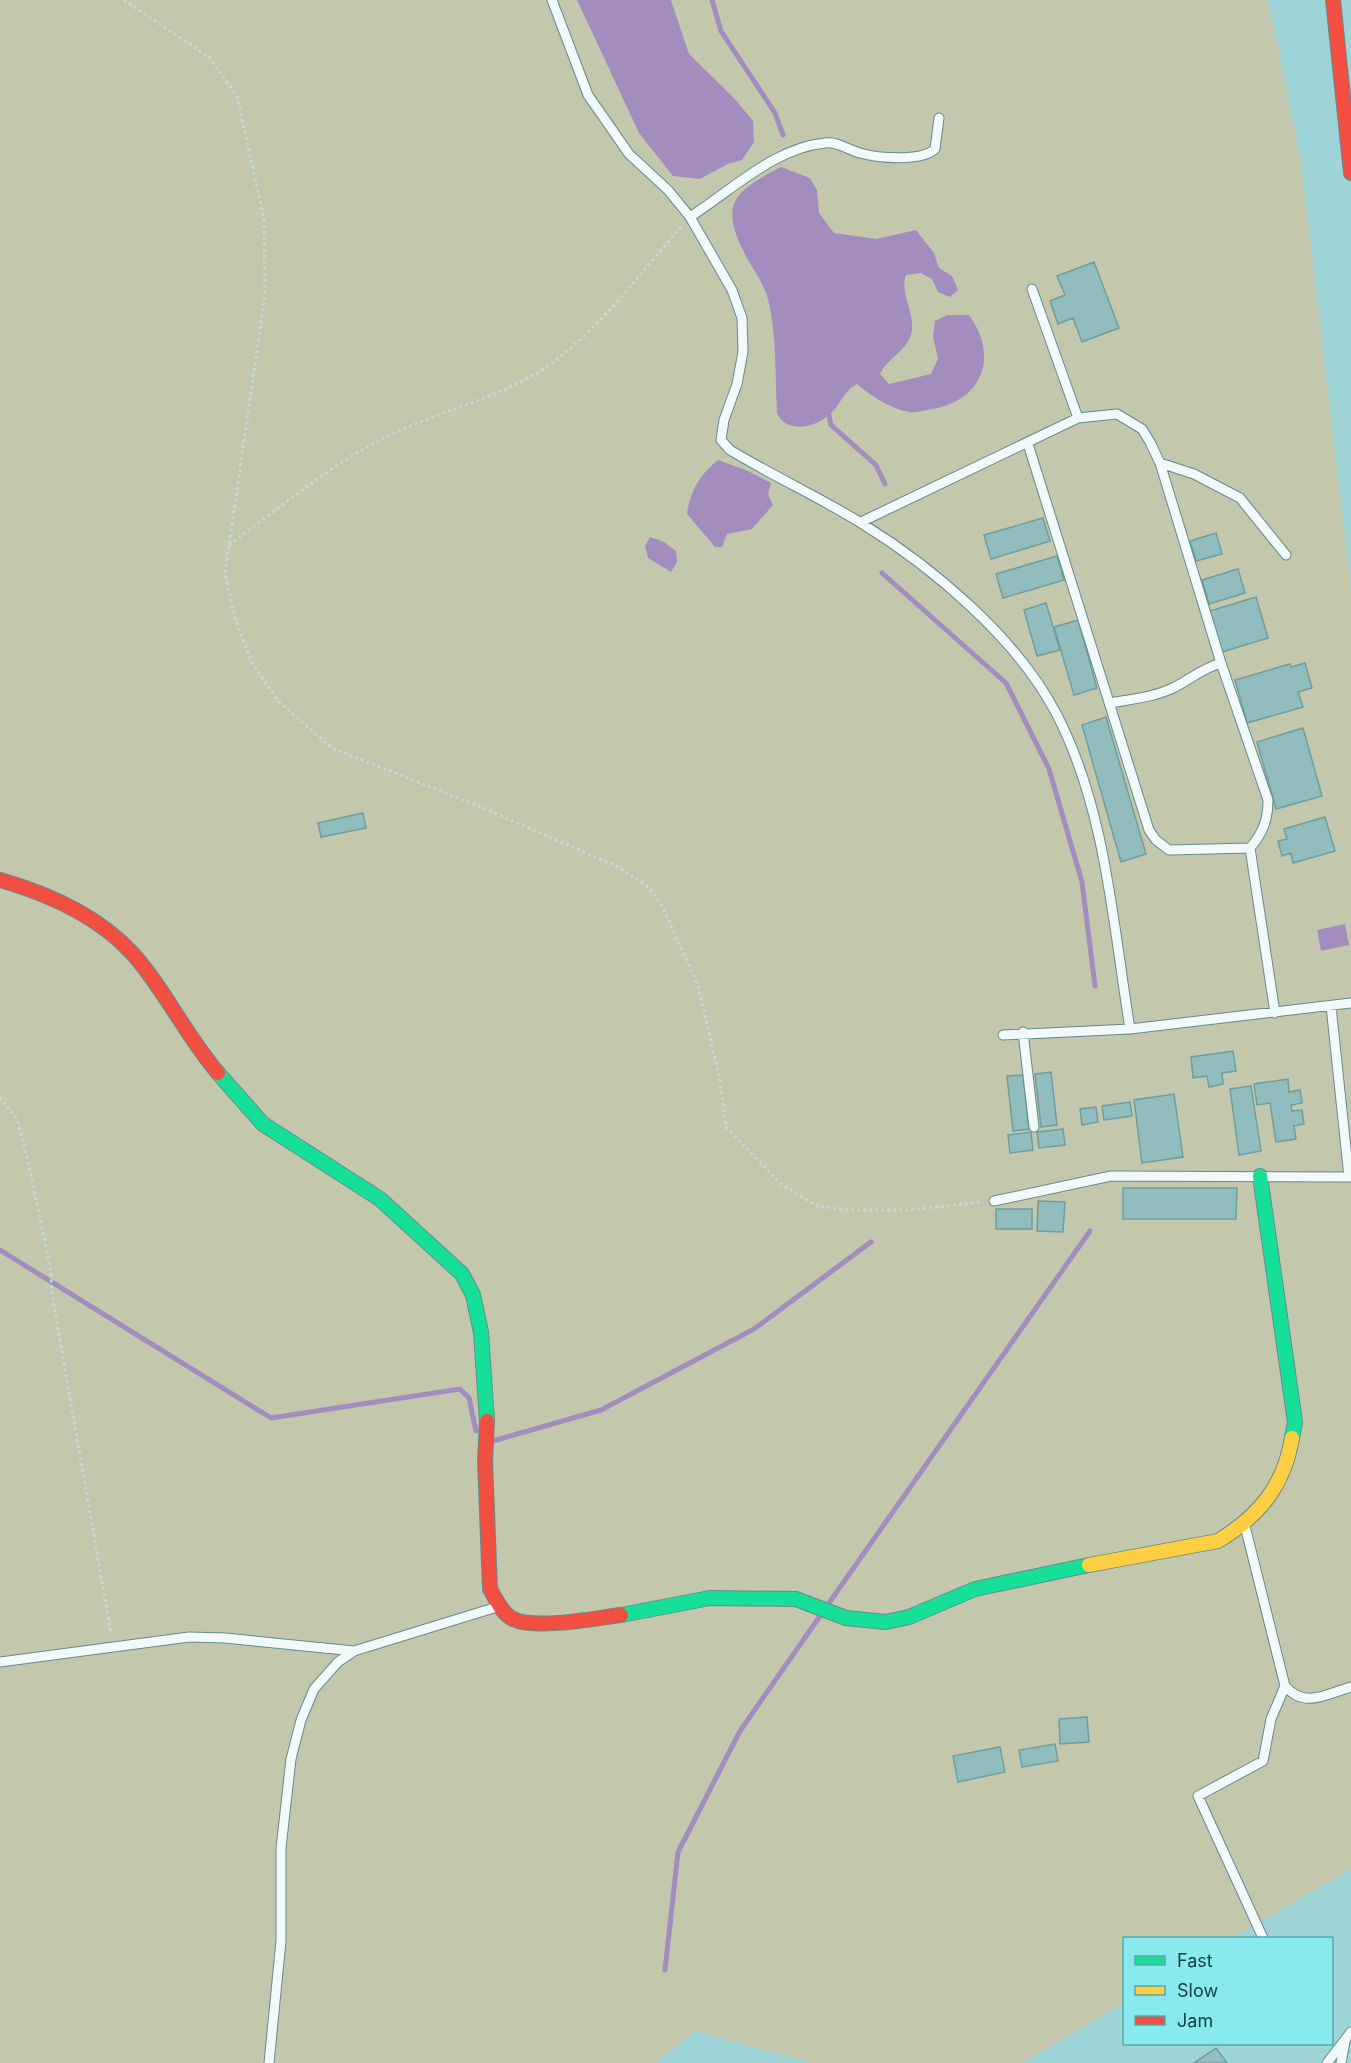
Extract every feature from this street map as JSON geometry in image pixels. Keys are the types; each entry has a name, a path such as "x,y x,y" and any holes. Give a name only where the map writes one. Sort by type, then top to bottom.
{"main road":[{"path":"1333,0 1351,172"},
{"path":"0,880 21,886 84,913 110,932 133,954 205,1058 263,1124 380,1198 462,1274 473,1295 481,1332 488,1404 485,1461 490,1589 500,1606 513,1619 554,1624 657,1610 710,1598 796,1599 846,1618 886,1622 909,1617 975,1589 1019,1578 1218,1541 1245,1526 1272,1495 1289,1462 1295,1422 1260,1176"}],"lane":[{"path":"552,0 588,94 629,154 668,190 690,217 723,272 742,318 743,352 737,384 724,420 721,440 730,450 784,482 861,522 909,557 983,618 1025,664 1058,716 1083,783 1099,844 1130,1029"},
{"path":"690,217 761,168 797,148 828,142 861,154 917,158 929,155 935,149 939,118"},
{"path":"1032,289 1078,418"},
{"path":"861,522 1028,444 1078,418 1117,414 1142,429 1160,463 1221,663 1268,800 1268,817 1260,836 1250,848 1182,852 1169,850 1156,840 1149,830 1028,444"},
{"path":"1160,463 1194,474 1240,498 1286,555"},
{"path":"1110,703 1160,694 1176,687 1204,668 1221,663"},
{"path":"1250,848 1275,1013"},
{"path":"1003,1035 1023,1032 1130,1029 1351,1003"},
{"path":"994,1201 1111,1176 1350,1177 1331,1006"},
{"path":"1023,1032 1034,1127"},
{"path":"1245,1526 1285,1686 1293,1695 1304,1700 1351,1687"},
{"path":"269,2063 282,1941 281,1848 291,1759 301,1720 314,1689 338,1662 354,1651 500,1606"},
{"path":"0,1662 113,1648 149,1641 225,1638 354,1651"},
{"path":"1263,1937 1198,1796 1263,1761 1271,1719 1285,1686"},
{"path":"1327,2063 1348,2035"},
{"path":"1341,2063 1348,2035"}],"path":[{"path":"124,0 208,57 237,96 264,219 265,294 252,403 225,573 235,618 252,663 279,702 332,748 482,807 618,867 647,886 661,904 698,985 720,1080 726,1127 781,1184 817,1206 848,1210 909,1210 994,1201"},
{"path":"229,546 340,462 399,431 502,391 546,367 589,330 690,217"},
{"path":"0,1097 17,1119 50,1266 53,1300 113,1648"}],"green space":[{"path":"0,0 1268,0 1301,161 1351,589 1351,1869 1235,1937 1123,1937 1123,2004 1022,2063 812,2063 695,2031 655,2063 0,2063"}],"shaded area":[{"path":"577,0 671,0 689,54 734,98 753,121 754,142 742,160 728,164 700,179 673,176 639,133"},
{"path":"781,167 810,178 817,190 819,213 834,233 876,239 916,230 934,253 939,268 952,276 958,290 950,297 938,292 932,279 920,273 906,275 904,282 912,320 911,335 905,346 880,374 889,384 931,374 938,359 933,337 935,321 947,315 969,315 978,330 984,360 981,374 964,396 950,404 910,412 881,401 857,384 848,390 823,420 801,427 781,420 777,413 774,341 768,299 738,240 732,212 735,202 751,184"},
{"path":"718,460 748,471 771,483 768,494 773,505 752,529 727,534 722,547 715,547 687,514 697,484"},
{"path":"650,537 664,542 676,551 677,562 671,572 648,558 645,546"},
{"path":"1345,924 1349,945 1321,951 1317,930"}],"building":[{"path":"1094,262 1119,328 1082,342 1073,318 1058,324 1050,301 1065,295 1057,276"},
{"path":"1043,518 1050,541 991,559 984,535"},
{"path":"1216,533 1222,554 1196,561 1190,541"},
{"path":"1057,556 1064,580 1003,598 996,574"},
{"path":"1238,569 1245,593 1209,604 1202,580"},
{"path":"1256,597 1268,638 1222,652 1210,611"},
{"path":"1046,603 1060,650 1037,656 1024,610"},
{"path":"1078,620 1097,688 1074,695 1054,627"},
{"path":"1305,663 1312,688 1298,692 1303,707 1247,723 1235,680 1290,664 1291,667"},
{"path":"1106,717 1146,854 1121,862 1082,725"},
{"path":"1303,728 1322,796 1276,809 1257,742"},
{"path":"363,813 366,828 321,837 318,823"},
{"path":"1325,817 1335,851 1293,863 1291,853 1282,856 1278,841 1287,839 1284,829"},
{"path":"1233,1051 1236,1071 1222,1073 1223,1084 1209,1087 1207,1076 1193,1078 1191,1057"},
{"path":"1051,1072 1057,1125 1041,1127 1035,1074"},
{"path":"1023,1075 1029,1129 1013,1131 1007,1076"},
{"path":"1288,1079 1289,1092 1300,1090 1302,1103 1291,1105 1292,1111 1302,1110 1304,1124 1294,1126 1296,1139 1276,1142 1270,1103 1257,1105 1254,1084"},
{"path":"1251,1086 1261,1151 1239,1155 1230,1089"},
{"path":"1174,1094 1183,1157 1142,1163 1134,1100"},
{"path":"1130,1102 1132,1116 1104,1120 1102,1106"},
{"path":"1096,1107 1098,1122 1082,1125 1080,1109"},
{"path":"1063,1129 1065,1145 1039,1148 1037,1132"},
{"path":"1031,1132 1033,1150 1010,1153 1008,1135"},
{"path":"1123,1188 1237,1188 1236,1219 1123,1219"},
{"path":"1038,1201 1065,1202 1063,1232 1037,1231"},
{"path":"996,1209 1032,1209 1032,1229 996,1229"},
{"path":"1087,1717 1089,1742 1060,1744 1059,1719"},
{"path":"1055,1744 1058,1761 1022,1767 1019,1750"},
{"path":"1000,1747 1005,1772 958,1782 953,1756"},
{"path":"1216,2048 1227,2063 1194,2063"}],"waterway":[{"path":"712,0 721,31 775,113 783,135"},
{"path":"829,415 831,425 876,465 885,484"},
{"path":"882,573 1006,683 1049,769 1082,882 1095,986"},
{"path":"829,1603 1090,1231"},
{"path":"493,1441 601,1410 754,1329 871,1242"},
{"path":"0,1250 271,1418 460,1389 469,1398 476,1431"},
{"path":"665,1970 678,1852 740,1731 820,1616"}],"traffic: fast":[{"path":"218,1073 263,1124 380,1199 462,1274 473,1295 481,1332 487,1421"},
{"path":"1260,1176 1295,1422 1292,1438"},
{"path":"621,1615 710,1598 796,1599 846,1618 886,1622 909,1617 975,1589 1089,1565"}],"traffic: slow":[{"path":"1089,1565 1218,1541 1246,1521 1267,1498 1283,1471 1292,1438"}],"traffic: jam":[{"path":"1333,0 1351,173"},
{"path":"0,880 71,907 118,940 144,967 206,1059 218,1073"},
{"path":"487,1421 485,1461 490,1589 500,1606 513,1619 536,1623 566,1622 621,1615"}]}
